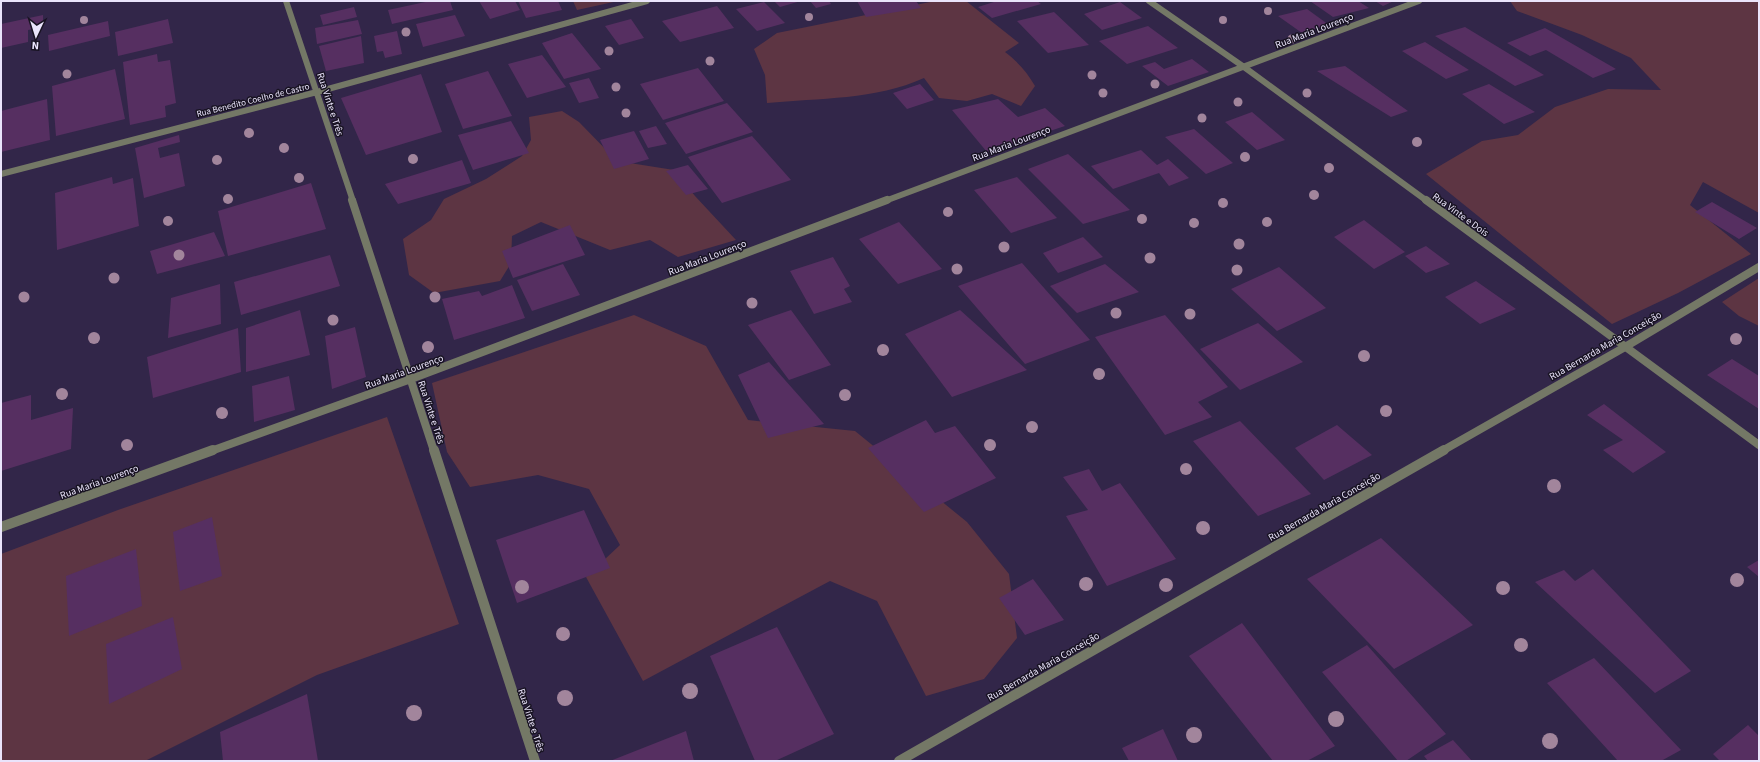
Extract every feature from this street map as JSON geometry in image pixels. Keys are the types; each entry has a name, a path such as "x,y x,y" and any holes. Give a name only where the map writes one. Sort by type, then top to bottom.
{"street":[{"name":"Rua Vinte e Três","path":"286,1 535,761"},
{"name":"Rua Benedito Coelho de Castro","path":"1,174 317,92 646,1"},
{"name":"Rua Vinte e Dois","path":"1149,1 1244,67 1759,446"},
{"name":"Rua Maria Lourenço","path":"1,527 410,379 1419,1"},
{"name":"Rua Bernarda Maria Conceição","path":"899,761 1625,347 1759,267"}],"shaded area":[{"path":"573,1 618,1 577,10"},
{"path":"935,1 966,1 1019,43 1005,52 1022,68 1035,86 1021,106 992,94 967,101 939,98 924,78 906,85 867,94 827,99 767,103 765,75 754,49 777,33"},
{"path":"1510,1 1759,1 1759,213 1703,182 1690,205 1751,254 1678,293 1612,324 1426,174 1482,141 1518,135 1555,107 1608,89 1661,90 1631,58 1582,35 1517,11"},
{"path":"562,111 579,122 617,161 674,170 695,196 736,240 678,257 650,240 610,250 541,222 512,236 511,263 500,281 434,293 409,275 403,239 431,220 444,199 486,179 522,156 531,140 529,117"},
{"path":"1759,278 1759,326 1739,316 1722,302"},
{"path":"634,315 706,346 748,420 855,431 967,522 1009,574 1017,638 984,679 926,696 877,601 830,581 643,681 586,577 620,545 589,489 538,475 470,487 447,452 432,383"},
{"path":"387,417 459,624 317,675 145,761 1,761 1,554 118,510"}],"building":[{"path":"430,1 450,1 453,10 392,24 388,10"},
{"path":"479,1 515,1 520,10 490,19"},
{"path":"518,1 558,1 562,10 526,18"},
{"path":"774,1 801,1 780,7"},
{"path":"810,1 829,1 831,4 816,8"},
{"path":"857,1 916,1 921,8 866,17"},
{"path":"997,1 1037,1 1041,4 992,18 978,7"},
{"path":"1310,1 1358,1 1369,8 1333,17"},
{"path":"1375,1 1394,1 1383,6"},
{"path":"764,2 785,23 757,31 736,9"},
{"path":"1120,2 1142,18 1102,30 1084,14"},
{"path":"717,6 734,28 680,42 662,21"},
{"path":"354,7 357,17 323,25 320,15"},
{"path":"1307,9 1329,25 1302,33 1278,16"},
{"path":"1054,12 1089,45 1048,53 1017,21"},
{"path":"43,15 43,27 28,30 28,42 1,48 1,24"},
{"path":"455,15 465,36 423,47 416,24"},
{"path":"168,19 173,43 118,56 115,32"},
{"path":"631,19 644,38 619,45 605,26"},
{"path":"358,20 362,34 317,44 315,28"},
{"path":"108,21 110,36 49,51 48,35"},
{"path":"1148,26 1178,48 1127,64 1099,41"},
{"path":"1465,27 1544,75 1515,86 1435,36"},
{"path":"1545,28 1616,69 1593,78 1546,50 1530,56 1507,43"},
{"path":"397,31 402,54 385,58 383,51 377,52 374,36"},
{"path":"572,33 601,69 564,79 542,43"},
{"path":"361,36 364,63 326,71 319,46"},
{"path":"1425,42 1469,70 1446,79 1402,51"},
{"path":"157,54 158,62 170,60 176,103 165,106 166,117 130,125 123,62"},
{"path":"542,55 566,87 527,98 508,64"},
{"path":"1192,59 1209,72 1168,86 1142,66 1155,62 1164,69"},
{"path":"1345,66 1408,111 1391,117 1317,71"},
{"path":"698,68 724,101 663,120 640,84"},
{"path":"115,69 125,119 56,136 52,86"},
{"path":"488,71 512,116 463,129 445,84"},
{"path":"421,74 442,132 366,155 341,98"},
{"path":"589,78 599,98 579,103 569,83"},
{"path":"920,84 934,100 907,109 893,93"},
{"path":"1489,84 1535,112 1504,124 1462,94"},
{"path":"47,99 50,140 1,152 1,111"},
{"path":"998,99 1018,117 1045,108 1065,126 987,152 952,110"},
{"path":"727,103 753,132 686,154 665,123"},
{"path":"1252,112 1285,140 1257,150 1225,122"},
{"path":"511,121 529,153 473,170 458,135"},
{"path":"656,126 667,144 648,148 639,131"},
{"path":"1194,129 1233,163 1206,174 1165,137"},
{"path":"634,131 649,159 614,169 600,140"},
{"path":"179,135 180,142 158,148 160,158 179,153 185,186 144,198 135,148"},
{"path":"752,136 791,180 722,203 688,157"},
{"path":"1141,150 1157,165 1168,159 1189,178 1169,186 1159,173 1113,189 1091,166"},
{"path":"1068,154 1130,210 1083,224 1028,169"},
{"path":"462,160 471,183 398,204 385,184"},
{"path":"688,165 708,189 686,195 666,171"},
{"path":"112,177 113,184 133,178 139,226 57,250 55,193"},
{"path":"1017,177 1057,218 1011,233 974,190"},
{"path":"311,183 326,229 228,256 218,211"},
{"path":"1712,202 1757,228 1739,239 1695,212"},
{"path":"1364,220 1405,252 1374,269 1334,237"},
{"path":"899,222 942,269 898,284 859,239"},
{"path":"570,225 585,255 513,278 502,251"},
{"path":"214,232 225,256 157,274 150,251"},
{"path":"1083,237 1103,257 1058,273 1043,253"},
{"path":"1426,246 1450,264 1426,273 1405,256"},
{"path":"330,255 340,286 241,315 234,282"},
{"path":"833,257 850,286 844,289 852,302 814,314 790,271"},
{"path":"1022,263 1090,340 1025,364 958,286"},
{"path":"563,264 580,295 532,311 517,280"},
{"path":"1105,264 1139,292 1077,313 1050,286"},
{"path":"1279,267 1326,308 1277,331 1231,289"},
{"path":"1476,281 1516,309 1480,324 1445,297"},
{"path":"220,284 221,324 168,338 171,298"},
{"path":"512,285 525,318 454,340 442,299 479,291 482,296"},
{"path":"300,310 310,355 246,372 246,328"},
{"path":"791,310 831,365 789,380 748,325"},
{"path":"960,310 1027,370 952,397 905,334"},
{"path":"1165,315 1228,387 1198,402 1212,417 1165,435 1095,337"},
{"path":"1258,323 1303,362 1240,390 1200,349"},
{"path":"355,327 366,377 332,389 325,336"},
{"path":"238,328 241,372 153,398 147,357"},
{"path":"1732,359 1759,376 1759,409 1707,375"},
{"path":"769,362 824,424 768,438 738,375"},
{"path":"289,376 295,410 254,422 252,386"},
{"path":"31,395 31,420 73,408 71,449 1,471 1,403"},
{"path":"1604,404 1666,452 1633,473 1603,450 1623,440 1587,415"},
{"path":"926,420 935,433 955,426 996,478 924,512 868,448"},
{"path":"1240,421 1311,494 1258,516 1193,441"},
{"path":"1337,425 1372,455 1324,480 1295,448"},
{"path":"1089,469 1102,491 1120,483 1176,559 1107,586 1066,516 1088,510 1063,477"},
{"path":"584,510 610,568 517,603 496,540"},
{"path":"212,517 222,576 180,591 173,532"},
{"path":"1381,538 1473,625 1394,669 1307,579"},
{"path":"136,549 142,606 69,636 66,576"},
{"path":"1759,560 1759,577 1747,567"},
{"path":"1593,569 1691,671 1655,693 1535,582 1564,570 1575,581"},
{"path":"1033,579 1064,620 1025,635 999,598"},
{"path":"173,617 182,669 109,704 106,644"},
{"path":"1242,623 1335,746 1307,761 1273,761 1189,656"},
{"path":"777,627 834,734 775,761 755,761 710,656"},
{"path":"1367,645 1446,734 1406,761 1398,761 1322,672"},
{"path":"1594,658 1681,750 1661,761 1618,761 1547,683"},
{"path":"307,694 318,761 223,761 220,732"},
{"path":"1748,725 1759,736 1759,761 1720,761 1713,754"},
{"path":"1163,729 1178,761 1129,761 1122,748"},
{"path":"686,731 694,761 610,761"},
{"path":"1453,740 1472,761 1428,761 1424,756"}]}
